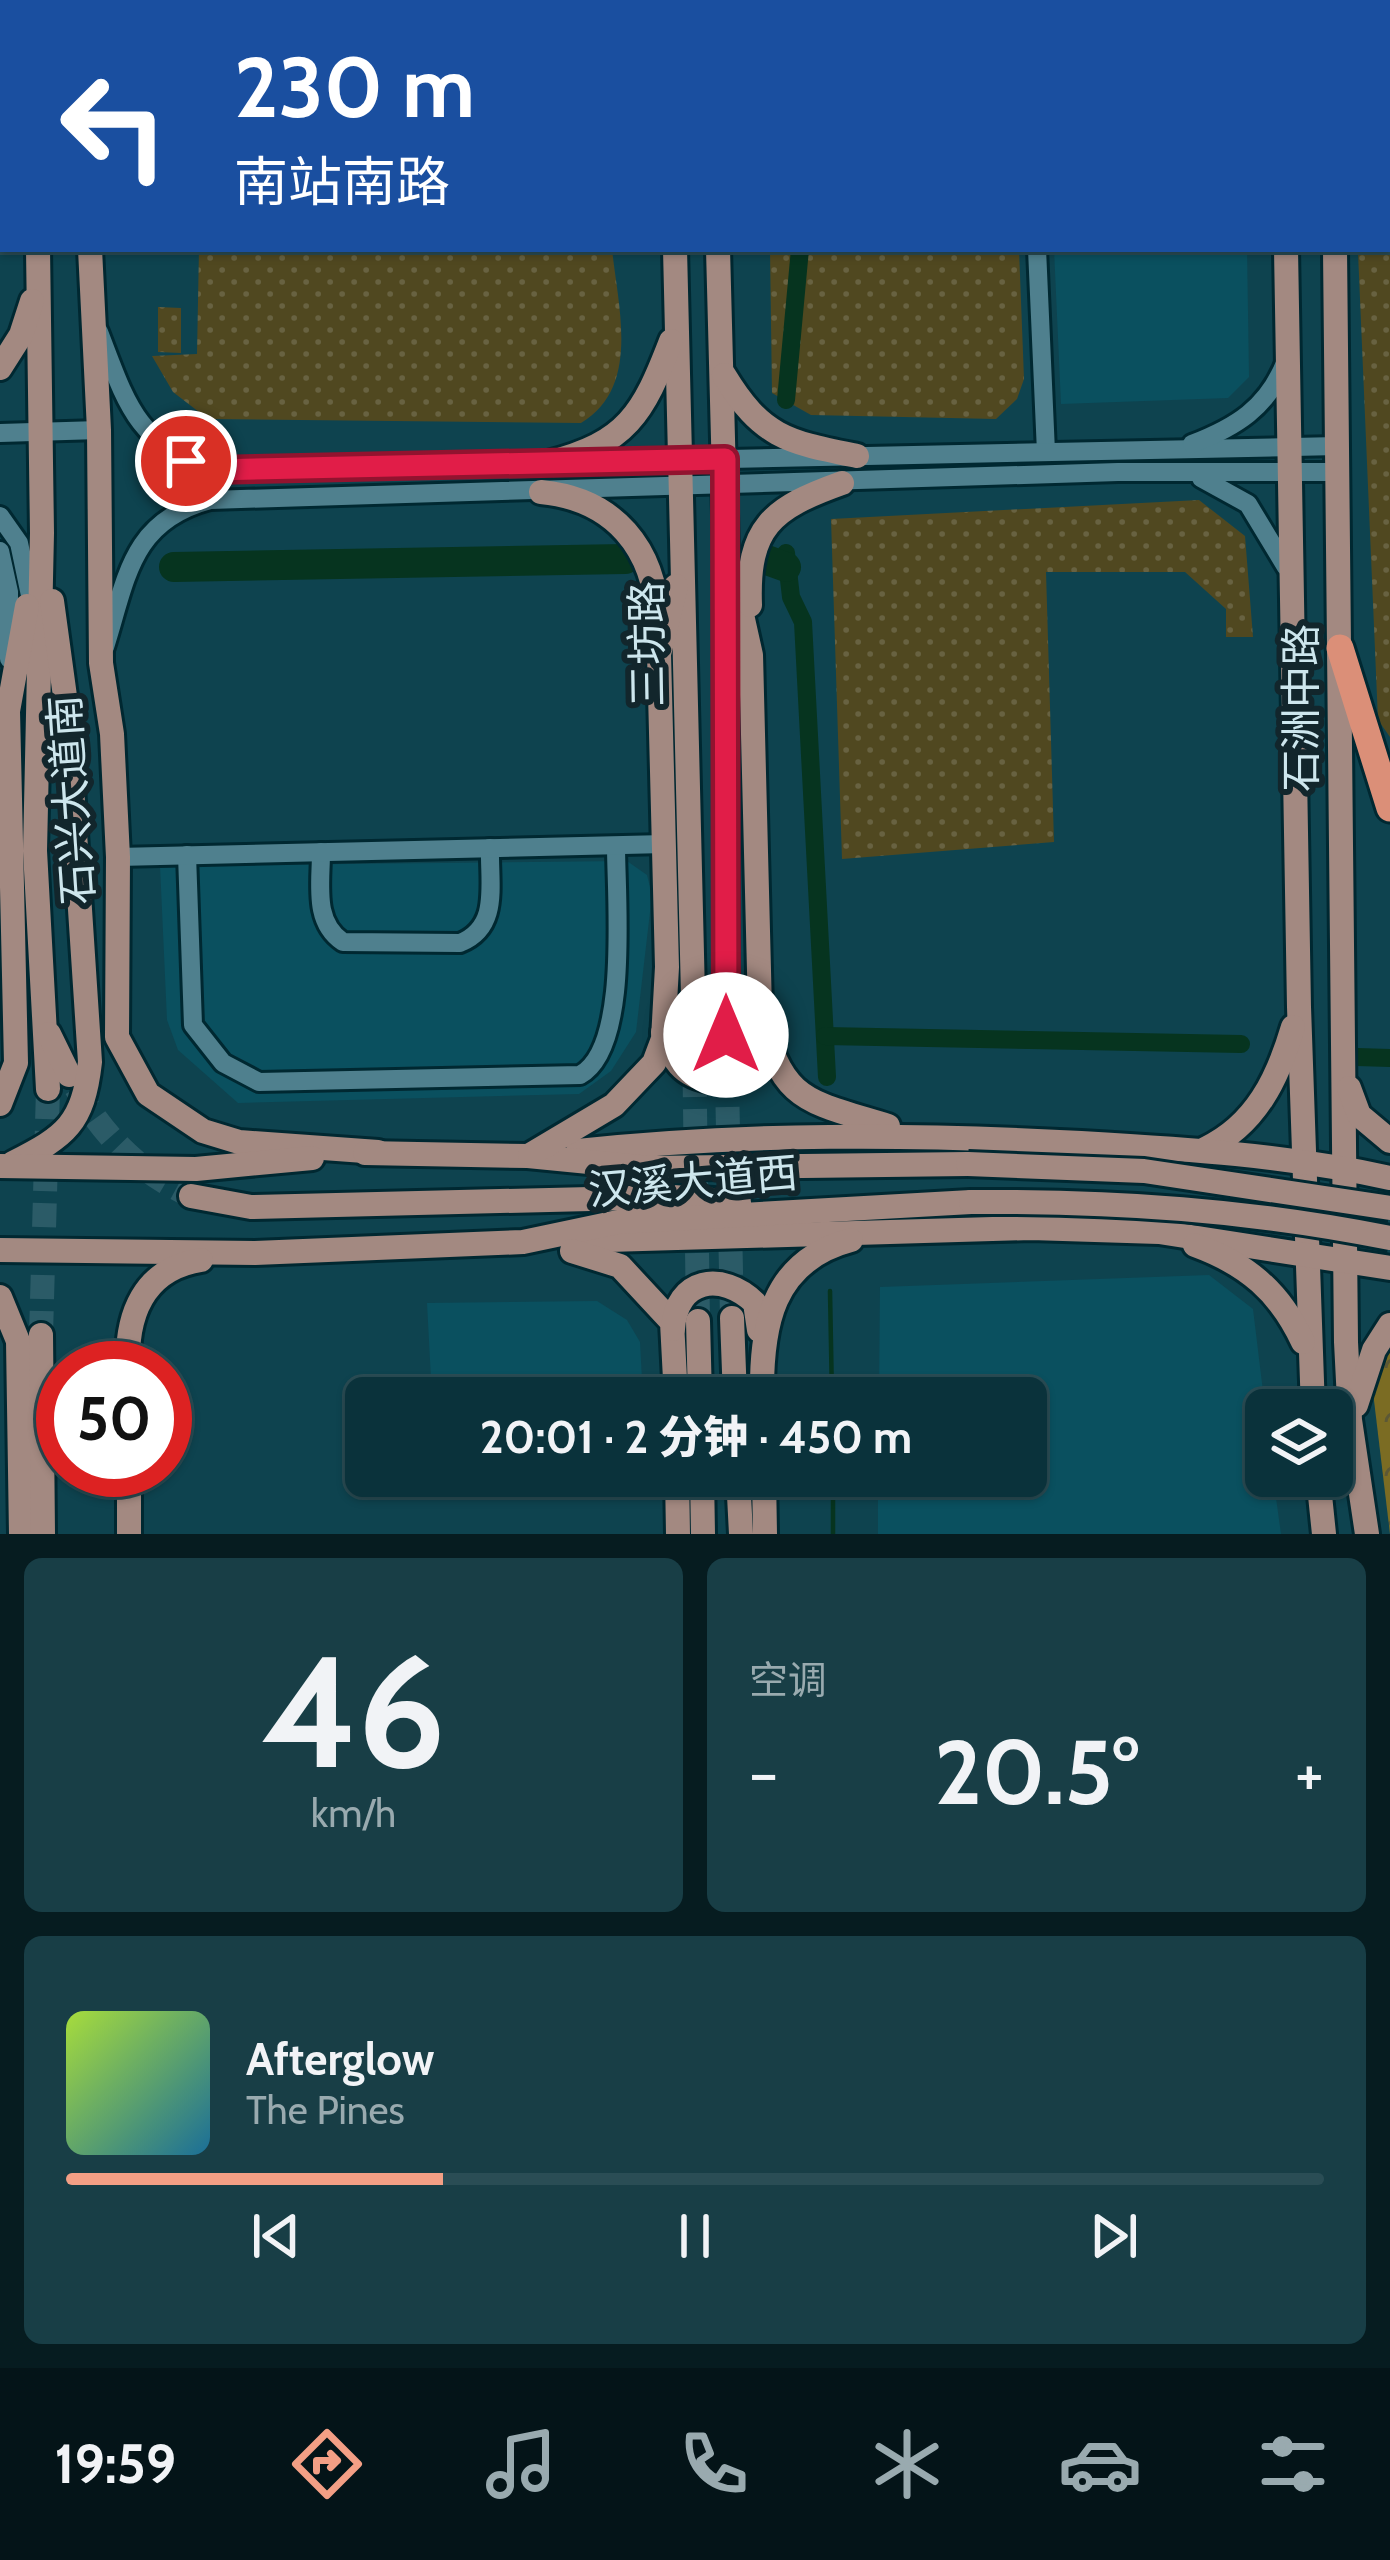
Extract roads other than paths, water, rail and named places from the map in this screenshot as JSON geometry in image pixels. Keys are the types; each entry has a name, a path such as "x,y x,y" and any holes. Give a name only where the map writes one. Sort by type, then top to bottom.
{"highway":[{"path":"1340,648 1390,808"}],"main road":[{"name":"石兴大道南","path":"38,252 42,533 35,851 41,1016 69,1075"},
{"name":"石兴大道南","path":"90,252 99,430 100,663 112,734 118,857 117,1037 148,1094 203,1131 239,1142 378,1152"},
{"name":"三坊路","path":"675,252 694,1037"},
{"name":"三坊路","path":"718,252 726,552 726,1035"},
{"name":"石洲中路","path":"1286,252 1307,1351 1313,1389"},
{"name":"石洲中路","path":"1335,252 1340,1009 1349,1389"},
{"path":"0,368 21,335 38,281"},
{"path":"548,463 606,443 634,420 648,401 676,318"},
{"path":"723,374 744,408 782,439 857,456"},
{"path":"842,483 791,503 757,538 748,564 761,1015 775,1068 794,1089 811,1101 913,1134"},
{"path":"541,491 591,502 630,535 657,593 665,844 664,1032 670,1056 690,1075 733,1076 748,1058 761,1015"},
{"path":"0,1104 16,1063 6,855 8,711 42,533"},
{"path":"3,1167 59,1140 81,1109 69,1075 67,711 42,533"},
{"path":"659,654 685,550"},
{"path":"726,552 751,655"},
{"path":"1211,1151 1253,1113 1282,1066 1299,1007 1340,1009"},
{"path":"528,1156 614,1105 654,1063 664,1032"},
{"path":"69,1075 101,1062 117,1037"},
{"path":"1342,1072 1359,1115 1390,1142"},
{"path":"528,1156 705,1137 913,1134 1211,1151 1305,1161 1390,1178"},
{"path":"1211,1151 1243,1168 1253,1189 1243,1224 1213,1237"},
{"name":"汉溪大道西","path":"3,1167 196,1169 378,1152 528,1156 650,1168 968,1164 1144,1171 1390,1208"},
{"path":"190,1196 251,1207 674,1197 836,1209"},
{"name":"汉溪大道西","path":"0,1250 255,1252 523,1242 618,1222 971,1202 1127,1201 1276,1215 1390,1238"},
{"path":"523,1242 1031,1228 1213,1237 1390,1268"},
{"path":"1160,1232 1224,1256 1251,1273 1286,1305 1307,1351"},
{"path":"761,1344 771,1301 782,1283 836,1244 875,1233"},
{"path":"523,1242 590,1254 620,1266 657,1301 673,1330"},
{"path":"130,1341 132,1316 161,1272 255,1252"},
{"path":"675,1377 674,1310 686,1292 716,1282 734,1286 754,1303 762,1377"},
{"path":"0,1297 18,1341 22,1534"},
{"path":"732,1318 734,1377"},
{"path":"698,1321 699,1377"},
{"path":"1353,1411 1374,1350 1390,1325"},
{"path":"41,1335 43,1534"},
{"name":"石洲中路","path":"1353,1440 1367,1534"},
{"path":"130,1497 130,1534"},
{"path":"677,1497 678,1534"},
{"path":"702,1497 703,1534"},
{"path":"739,1497 741,1534"},
{"path":"764,1497 765,1534"},
{"path":"1320,1497 1324,1534"}],"street":[{"path":"665,252 676,318"},
{"path":"723,306 728,252"},
{"path":"1037,252 1046,452"},
{"path":"94,318 140,425 160,446 213,470 1179,449 1338,459"},
{"path":"1179,449 1244,420 1264,402 1288,353"},
{"path":"0,433 99,430"},
{"path":"100,663 138,547 182,508 210,500 1179,472 1290,459"},
{"path":"1179,472 1225,487 1248,503 1280,550 1289,574"},
{"path":"0,516 19,543 38,650"},
{"path":"0,551 9,592 8,711"},
{"path":"1370,752 1390,774"},
{"path":"118,857 665,844"},
{"path":"187,855 193,1025 241,1075 259,1082 580,1075 604,1053 615,989 616,846"},
{"path":"320,852 322,920 331,934 343,941 460,943 478,936 488,922 490,848"}],"waterway":[{"path":"786,400 800,252"},
{"path":"786,553 791,597 803,622 827,1077"},
{"path":"174,567 625,559"},
{"path":"767,560 786,567"},
{"path":"825,1036 1241,1044"},
{"path":"1357,1057 1390,1058"},
{"path":"830,1291 832,1377"},
{"path":"833,1497 833,1534"}],"tunnel":[{"path":"726,1035 732,1318"},
{"path":"694,1037 698,1321"},
{"path":"76,1088 125,1151 155,1176 191,1196"},
{"path":"41,1335 48,1089"}]}
